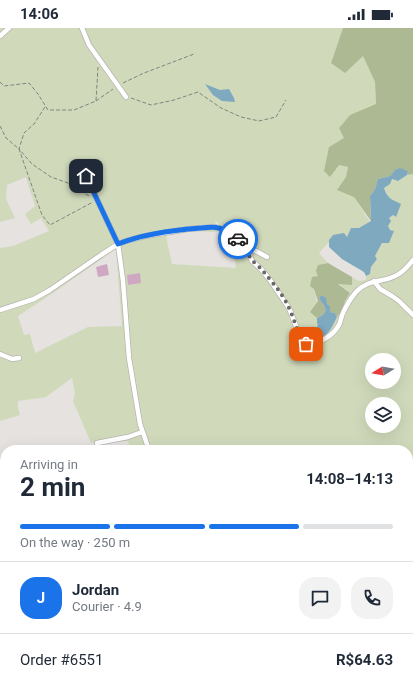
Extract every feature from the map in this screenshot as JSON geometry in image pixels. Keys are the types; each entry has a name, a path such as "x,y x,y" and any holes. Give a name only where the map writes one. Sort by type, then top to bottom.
{"street":[{"path":"0,36 9,28"},
{"path":"82,28 89,45 126,97"},
{"path":"86,176 118,244 123,281 129,358 138,415 147,445"},
{"path":"0,310 34,299 50,290 118,244 145,236 188,229 214,227 224,230 242,242 250,250 256,251 267,257"},
{"path":"245,245 252,261 261,268 289,308 301,339 306,344 313,344 324,340 333,332 339,324 346,308 356,292 365,284 396,276 413,260"},
{"path":"374,281 380,289 399,301 413,316"},
{"path":"0,354 12,359 19,358"},
{"path":"97,443 128,437 142,432"}],"path":[{"path":"0,82 4,86 29,83 48,110 74,110 96,101 118,85 144,73 194,54"},
{"path":"96,101 99,58"},
{"path":"126,97 151,105 174,100 198,92 221,108 241,117 259,121 276,117 286,100"},
{"path":"46,107 34,124 24,133 19,149 42,215 50,225 97,200"},
{"path":"0,126 6,138 19,149 32,164 51,177 68,183 97,200"}],"green space":[{"path":"0,28 343,28 331,63 363,56 375,82 376,105 350,115 339,128 345,138 339,165 348,167 346,177 354,197 370,222 347,237 329,240 329,242 319,253 328,263 318,265 318,276 314,289 317,302 311,312 317,318 317,323 319,325 317,327 317,332 310,338 328,334 337,317 343,310 345,301 350,293 338,283 352,284 352,277 359,281 366,280 366,276 370,274 371,267 377,259 375,256 382,243 389,243 394,231 390,230 388,226 389,218 393,215 396,217 392,200 388,197 384,188 392,179 398,181 407,175 413,174 413,445 129,445 128,441 91,443 73,401 75,393 72,378 46,397 18,401 20,415 0,421 0,248 13,246 49,231 41,218 31,224 25,214 35,206 26,177 7,185 6,199 15,218 0,222","holes":["215,220 232,238 236,268 172,264 166,236 192,231 218,232","116,249 122,326 88,327 35,353 30,334 24,335 18,316"]},
{"path":"343,28 413,28 413,174 407,175 408,171 395,170 390,176 378,179 375,189 370,196 371,221 354,197 337,190 346,177 348,167 339,165 330,177 324,171 329,147 344,138 339,128 350,115 376,104 375,82 363,56 345,73 331,63"},
{"path":"328,263 352,277 352,285 338,284 350,293 345,301 343,310 337,317 335,313 330,312 330,306 321,295 319,299 326,310 324,314 317,318 310,312 318,301 314,289 310,286 312,277 318,276 316,271 318,265"}],"water":[{"path":"205,84 220,90 229,89 235,102 222,101 213,95"},
{"path":"400,168 408,171 407,175 398,181 392,179 390,184 384,188 390,198 401,204 396,217 393,215 389,218 391,221 388,226 390,230 394,231 389,243 382,243 375,256 377,259 371,267 370,274 366,276 364,272 342,259 329,247 329,240 333,235 344,233 347,237 351,228 359,228 371,221 370,196 375,189 378,179 390,176 395,170"},
{"path":"321,295 326,298 327,304 330,306 330,312 335,313 337,317 328,333 321,337 310,338 317,331 317,318 324,314 326,310 319,299"}],"building":[{"path":"107,264 109,275 98,277 96,267"},
{"path":"140,273 141,283 128,285 127,275"}],"way so far":[{"path":"238,239 245,245 252,261 261,268 280,294 289,308 301,339 306,344"}],"route":[{"path":"86,176 118,244 145,236 188,229 214,227 224,230 238,239"}]}
